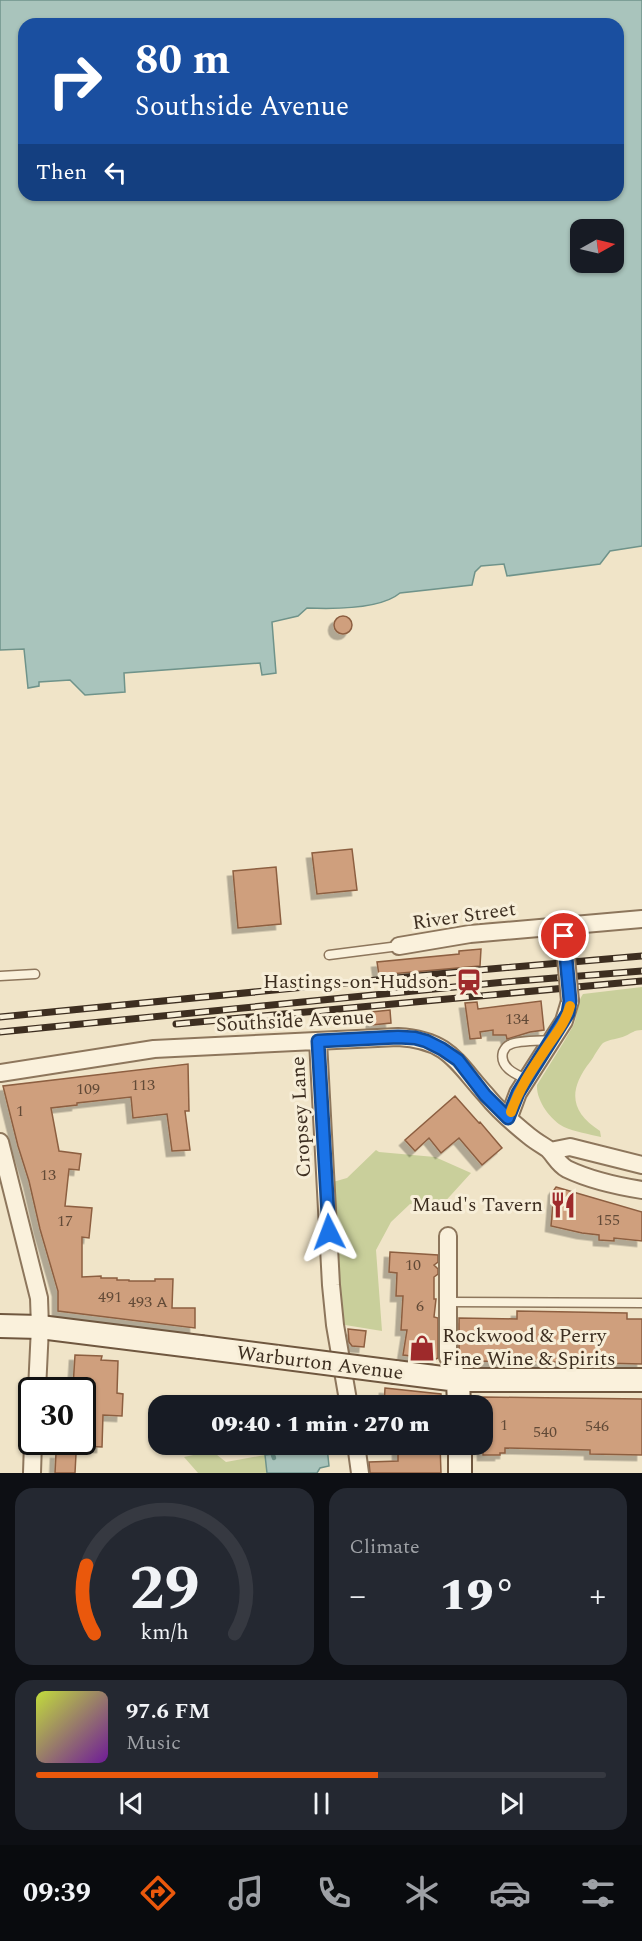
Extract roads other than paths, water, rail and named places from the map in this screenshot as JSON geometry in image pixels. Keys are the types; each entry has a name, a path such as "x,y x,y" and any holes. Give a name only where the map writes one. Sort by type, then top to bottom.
{"street":[{"name":"River Street","path":"399,946 470,934 564,931 642,919"},
{"path":"508,1118 526,1079 564,1021 570,1001 564,931"},
{"name":"Southside Avenue","path":"0,1073 154,1049 415,1038 442,1049 458,1060 485,1095 566,1168 596,1180 642,1190"},
{"name":"Cropsey Lane","path":"318,1041 331,1285 335,1325 347,1395"},
{"path":"0,1142 8,1208 39,1298 38,1377"},
{"path":"549,1151 570,1147 642,1165"},
{"path":"448,1236 448,1357 458,1380 459,1395"},
{"name":"Warburton Avenue","path":"0,1326 40,1327 458,1380 642,1380"},
{"path":"32,1473 33,1455"},
{"path":"358,1455 360,1473"},
{"path":"460,1455 460,1473"}],"lane":[{"path":"329,955 399,946"},
{"path":"0,976 35,974"},
{"path":"526,1079 509,1070 505,1065 502,1055 504,1050 510,1044 552,1040"},
{"path":"448,1302 642,1303"}],"water":[{"path":"0,0 642,0 642,546 610,551 600,564 507,576 504,564 481,566 475,572 472,585 400,593 381,603 368,605 307,608 298,616 272,622 276,673 262,675 260,663 124,673 125,692 85,695 70,680 39,682 39,686 28,688 24,649 0,650"},
{"path":"265,1455 328,1455 329,1466 320,1468 317,1473 267,1473"}],"railway":[{"path":"0,1017 642,956"},
{"path":"0,1032 505,982 642,971"},
{"path":"176,1024 642,981"}],"place":[{"name":"Hastings-on-Hudson","path":"469,982"},
{"name":"Maud's Tavern","path":"563,1205"},
{"name":"Rockwood & Perry Fine Wine & Spirits","path":"422,1348"}]}
